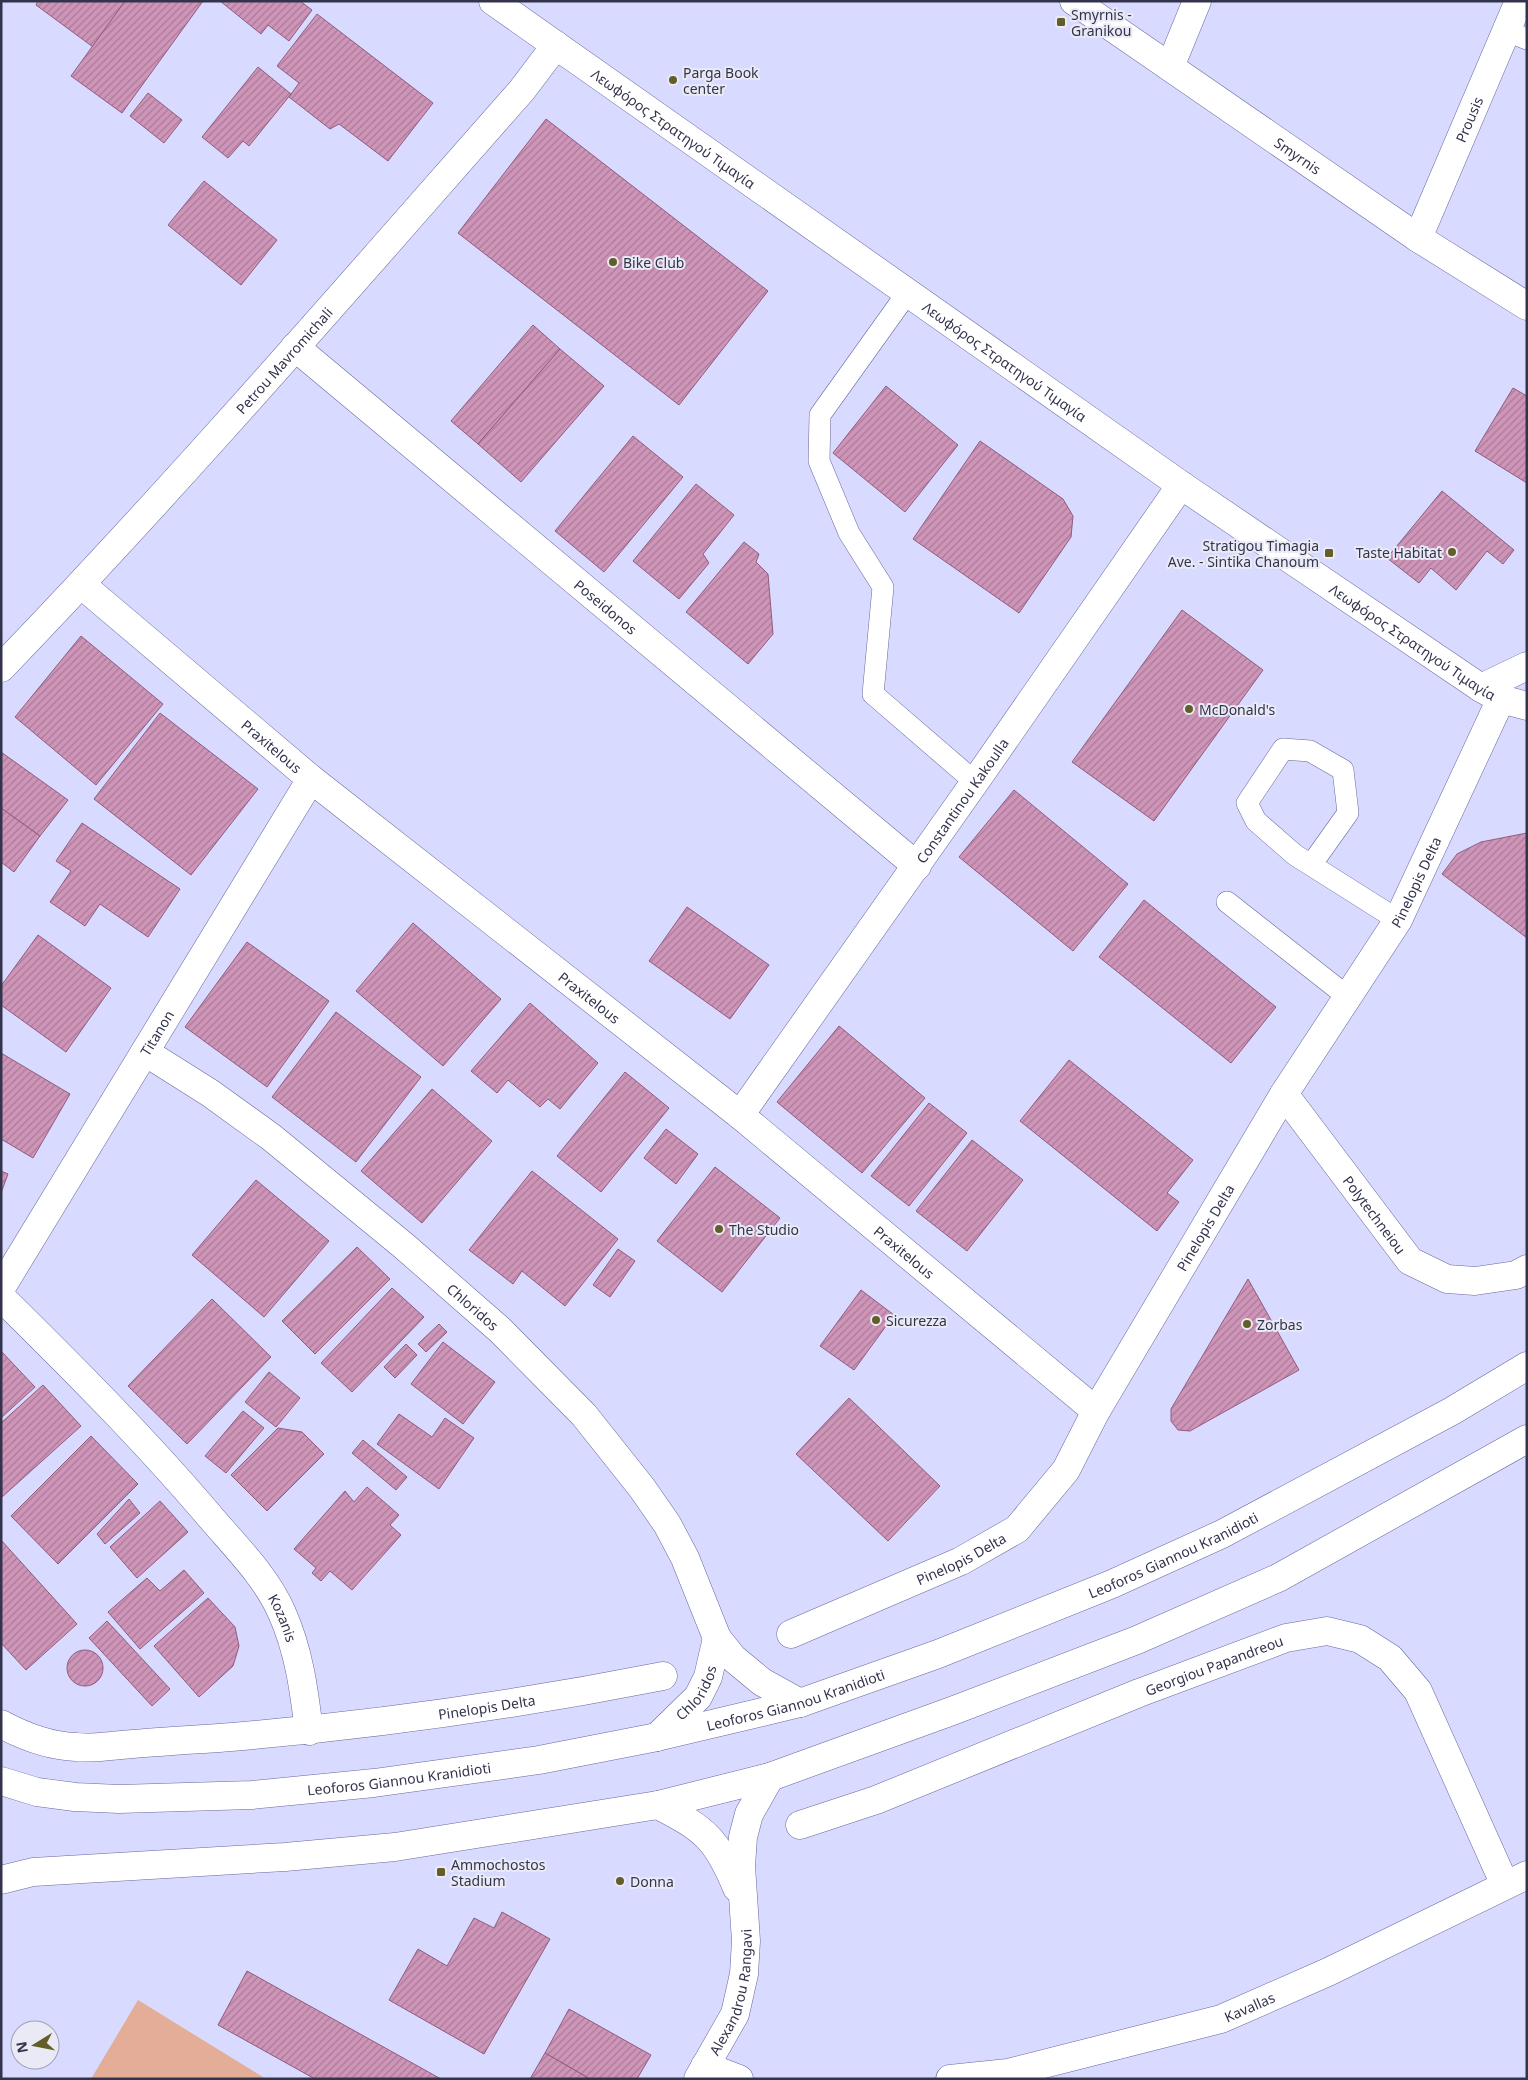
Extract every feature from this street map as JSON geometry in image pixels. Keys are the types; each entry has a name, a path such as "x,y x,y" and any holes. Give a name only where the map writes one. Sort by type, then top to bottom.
{"street":[{"name":"Λεωφόρος Στρατηγού Τιμαγία","path":"493,1 1181,485 1491,694 1527,706"},
{"name":"Smyrnis","path":"1074,1 1418,238 1527,306"},
{"path":"1170,67 1197,1"},
{"name":"Prousis","path":"1418,238 1517,35 1519,1"},
{"name":"Petrou Mavromichali","path":"1,668 82,585 295,347 522,90 556,45"},
{"name":"Poseidonos","path":"295,347 916,866"},
{"name":"Constantinou Kakoulla","path":"740,1115 975,782 1181,485"},
{"name":"Praxitelous","path":"82,585 311,779 740,1115 1096,1410"},
{"path":"1491,694 1527,666"},
{"name":"Pinelopis Delta","path":"791,1634 961,1561 1017,1529 1066,1470 1096,1410 1284,1094 1398,920 1491,694"},
{"name":"Titanon","path":"1,1288 311,779"},
{"name":"Chloridos","path":"145,1052 210,1093 271,1137 404,1246 500,1330 584,1415 642,1488 667,1524 685,1558 717,1638 733,1658 762,1682 800,1703"},
{"name":"Polytechneiou","path":"1284,1094 1410,1261 1446,1279 1475,1281 1516,1275 1527,1268"},
{"name":"Kozanis","path":"1,1296 99,1393 184,1486 266,1584 282,1612 302,1674 309,1731"},
{"name":"Leoforos Giannou Kranidioti","path":"1,1782 37,1792 75,1797 119,1799 252,1795 476,1770 657,1737 800,1703 956,1646 1112,1584 1222,1534 1452,1411 1527,1366"},
{"path":"1,1880 33,1872 285,1857 395,1847 658,1805 770,1778 1137,1640 1269,1582 1527,1439"},
{"name":"Georgiou Papandreou","path":"800,1825 876,1800 1109,1704 1277,1641 1327,1632 1360,1639 1390,1658 1418,1691 1516,1880"},
{"name":"Chloridos","path":"657,1737 698,1697 708,1677 717,1638"},
{"name":"Pinelopis Delta","path":"309,1731 426,1716 592,1690 663,1676"},
{"path":"1,1724 21,1735 48,1744 77,1748 309,1731"},
{"name":"Alexandrou Rangavi","path":"702,2072 735,2014 744,1974 746,1941 741,1866 744,1837 749,1814 770,1778"},
{"name":"Alexandrou Rangavi","path":"658,1805 692,1822 711,1838 725,1859 742,1901"},
{"name":"Kavallas","path":"950,2079 1008,2073 1221,2019 1328,1972 1516,1880"},
{"path":"702,2072 739,2079"}],"lane":[{"path":"908,292 820,415 819,461 849,533 883,587 873,694 975,782"},
{"path":"1311,865 1348,813 1343,770 1310,751 1284,749 1247,802 1256,821 1295,855 1398,920"},
{"path":"1227,902 1348,997"}],"shaded area":[{"path":"138,2000 266,2079 91,2079"}],"building":[{"path":"38,1 125,1 93,47 36,5"},
{"path":"125,1 203,1 122,113 71,76"},
{"path":"220,1 300,1 312,10 289,41 268,25 261,34"},
{"path":"317,14 433,103 388,161 339,124 330,129 289,97 299,83 277,66"},
{"path":"258,67 291,94 249,146 243,141 228,158 202,137"},
{"path":"148,93 182,120 164,143 130,116"},
{"name":"Bike Club","path":"546,119 768,291 679,405 458,233"},
{"path":"204,181 277,240 241,285 168,225"},
{"path":"533,325 560,349 478,444 451,421"},
{"path":"560,349 604,386 521,482 478,444"},
{"path":"886,386 958,445 905,512 833,453"},
{"path":"1513,388 1527,396 1527,483 1475,451"},
{"path":"633,436 683,477 604,572 555,531"},
{"path":"980,441 1063,499 1073,516 1071,537 1019,613 913,539"},
{"path":"696,484 734,515 703,554 709,563 679,599 633,561"},
{"path":"1442,491 1514,550 1503,564 1487,551 1456,590 1431,568 1419,583 1387,558"},
{"path":"744,542 759,554 756,562 768,574 773,634 748,664 686,612"},
{"path":"1182,610 1263,670 1154,821 1072,762"},
{"path":"81,636 163,704 96,785 15,717"},
{"path":"160,713 258,789 191,875 94,799"},
{"path":"1,752 68,800 40,836 1,808"},
{"path":"1014,790 1128,884 1073,951 959,857"},
{"path":"1,808 40,836 14,872 1,862"},
{"path":"82,823 180,889 148,937 100,904 85,926 50,902 71,871 56,861"},
{"path":"1527,833 1527,938 1442,874 1457,854 1481,842"},
{"path":"1144,900 1276,1007 1231,1063 1099,957"},
{"path":"687,907 769,965 730,1019 649,961"},
{"path":"413,923 501,999 443,1066 356,991"},
{"path":"38,935 111,988 66,1052 1,1005 1,986"},
{"path":"247,942 329,1001 267,1087 185,1027"},
{"path":"530,1003 598,1063 560,1109 548,1099 540,1107 508,1080 497,1093 471,1071"},
{"path":"336,1012 421,1077 356,1162 272,1097"},
{"path":"839,1026 925,1098 862,1173 777,1102"},
{"path":"1,1053 70,1094 33,1158 1,1139"},
{"path":"1069,1060 1193,1160 1167,1193 1179,1202 1157,1231 1020,1121"},
{"path":"625,1072 669,1108 601,1192 557,1156"},
{"path":"432,1089 492,1141 422,1223 361,1171"},
{"path":"929,1103 967,1133 909,1206 871,1176"},
{"path":"666,1129 698,1154 676,1184 644,1158"},
{"path":"972,1140 1023,1180 967,1251 916,1211"},
{"name":"The Studio","path":"715,1167 780,1218 722,1292 657,1241"},
{"path":"1,1171 8,1174 1,1193"},
{"path":"532,1171 618,1239 565,1306 522,1271 513,1284 469,1250"},
{"path":"256,1180 329,1241 264,1317 192,1255"},
{"path":"357,1247 390,1279 315,1354 282,1321"},
{"path":"618,1249 635,1261 610,1297 593,1285"},
{"name":"Zorbas","path":"1248,1279 1299,1370 1190,1431 1178,1430 1171,1421 1171,1409"},
{"path":"392,1288 424,1317 352,1392 321,1363"},
{"path":"861,1290 894,1315 854,1370 820,1346"},
{"path":"212,1299 271,1357 187,1444 128,1386"},
{"path":"439,1324 447,1332 426,1352 418,1344"},
{"path":"443,1342 495,1382 463,1424 411,1384"},
{"path":"406,1344 417,1355 395,1378 384,1367"},
{"path":"1,1351 35,1387 1,1418"},
{"path":"269,1372 300,1398 276,1427 245,1402"},
{"path":"43,1385 81,1426 2,1497 1,1423"},
{"path":"849,1398 940,1486 888,1541 796,1454"},
{"path":"243,1411 264,1428 226,1473 205,1456"},
{"path":"399,1414 432,1437 445,1418 474,1438 439,1489 377,1444"},
{"path":"278,1428 302,1432 324,1454 267,1511 231,1475"},
{"path":"91,1436 138,1484 58,1564 11,1516"},
{"path":"363,1440 407,1477 396,1490 352,1453"},
{"path":"367,1487 399,1515 390,1525 401,1535 352,1590 330,1571 321,1581 312,1573 316,1568 294,1549 345,1491 354,1502"},
{"path":"129,1499 140,1513 105,1544 97,1534"},
{"path":"160,1501 188,1532 137,1578 110,1547"},
{"path":"1,1540 77,1624 26,1670 1,1643"},
{"path":"184,1570 204,1593 140,1649 108,1612 147,1578 160,1591"},
{"path":"208,1598 235,1627 239,1646 233,1666 199,1697 154,1646"},
{"path":"107,1621 170,1689 152,1706 89,1638"},
{"path":"85,1650 92,1651 98,1655 102,1661 102,1675 98,1681 92,1685 85,1686 78,1685 72,1681 68,1675 67,1668 68,1661 72,1655 78,1651"},
{"path":"502,1912 550,1939 484,2054 389,2000 418,1949 447,1966 474,1918 494,1928"},
{"path":"247,1971 441,2079 315,2079 218,2025"},
{"path":"569,2009 651,2055 637,2079 590,2079 545,2053"},
{"path":"545,2053 590,2079 530,2079"}],"place":[{"name":"Smyrnis - Granikou","path":"1061,22"},
{"name":"Parga Book center","path":"673,80"},
{"name":"Bike Club","path":"613,262"},
{"name":"Taste Habitat","path":"1452,552"},
{"name":"Stratigou Timagia Ave. - Sintika Chanoum","path":"1329,553"},
{"name":"McDonald's","path":"1189,709"},
{"name":"The Studio","path":"719,1229"},
{"name":"Sicurezza","path":"876,1320"},
{"name":"Zorbas","path":"1247,1324"},
{"name":"Ammochostos Stadium","path":"441,1872"},
{"name":"Donna","path":"620,1881"}]}
